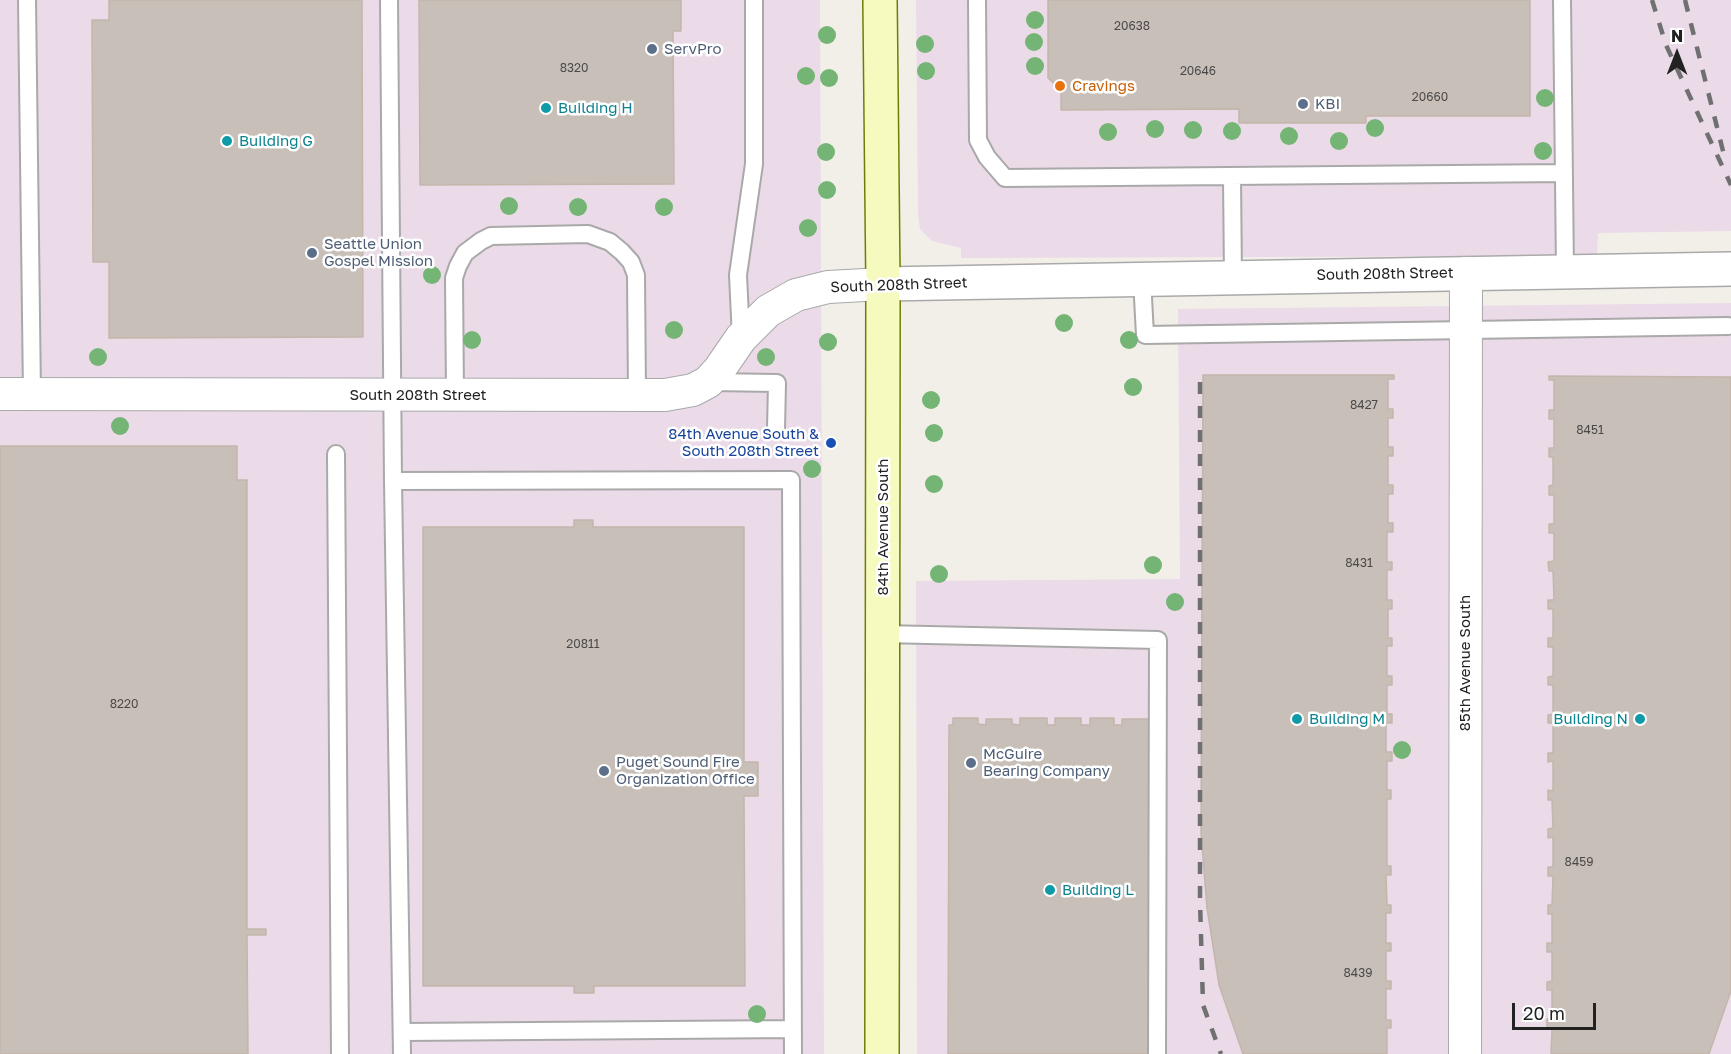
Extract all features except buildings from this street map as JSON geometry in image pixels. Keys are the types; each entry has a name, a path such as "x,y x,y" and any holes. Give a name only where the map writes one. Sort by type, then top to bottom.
{"main road":[{"name":"84th Avenue South","path":"880,0 883,284 882,1054"}],"street":[{"name":"South 208th Street","path":"0,394 665,395 693,390 708,381 719,370 741,338 768,311 796,295 828,287 1233,277 1731,269"},
{"name":"85th Avenue South","path":"1465,1054 1466,273"}],"lane":[{"path":"27,0 32,394"},
{"path":"388,0 402,1054"},
{"path":"741,338 738,275 754,164 753,0"},
{"path":"977,0 978,140 987,157 1005,178 1564,173"},
{"path":"1563,0 1565,271"},
{"path":"1232,177 1233,277"},
{"path":"455,394 454,278 465,253 491,236 588,234 610,242 622,252 631,262 636,275 637,395"},
{"path":"1142,279 1145,335 1728,326"},
{"path":"708,381 777,383 776,429"},
{"path":"336,454 340,1054"},
{"path":"393,481 791,480 793,1054"},
{"path":"882,634 1158,640 1157,1054"},
{"path":"402,1032 793,1029"}],"shaded area":[{"path":"0,0 820,0 824,1054 0,1054"},
{"path":"916,0 1731,0 1731,231 1598,233 1597,256 961,258 961,248 932,241 920,229"},
{"path":"1731,303 1731,1054 917,1054 916,581 1180,579 1178,309"}],"railway":[{"path":"1652,0 1666,45 1731,185"},
{"path":"1685,0 1724,155"},
{"path":"1200,382 1200,901 1203,1005 1221,1054"}],"place":[{"name":"ServPro","path":"652,49"},
{"name":"Cravings","path":"1060,86"},
{"name":"KBI","path":"1303,104"},
{"name":"Building H","path":"546,108"},
{"name":"Building G","path":"227,141"},
{"name":"Seattle Union Gospel Mission","path":"312,253"},
{"name":"84th Avenue South & South 208th Street","path":"831,443"},
{"name":"Building M","path":"1297,719"},
{"name":"Building N","path":"1640,719"},
{"name":"McGuire Bearing Company","path":"971,763"},
{"name":"Puget Sound Fire Organization Office","path":"604,771"},
{"name":"Building L","path":"1050,890"}]}
